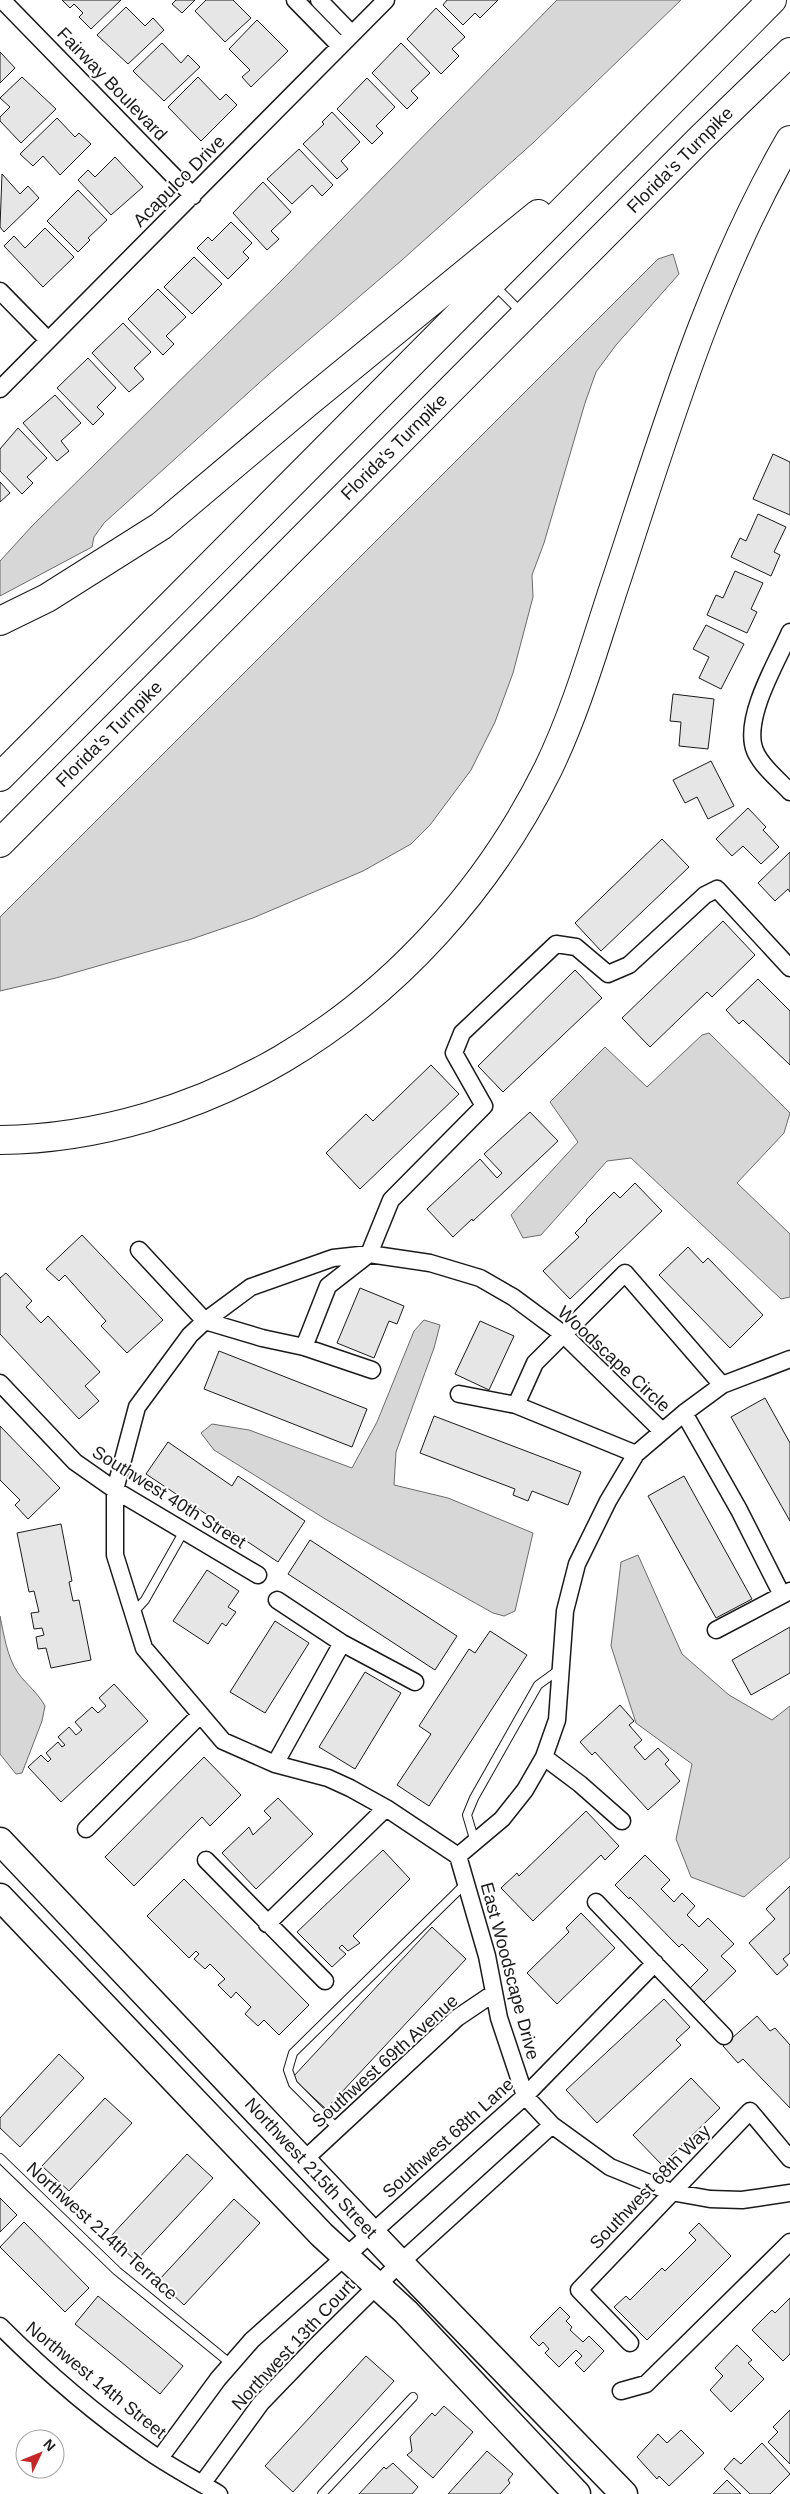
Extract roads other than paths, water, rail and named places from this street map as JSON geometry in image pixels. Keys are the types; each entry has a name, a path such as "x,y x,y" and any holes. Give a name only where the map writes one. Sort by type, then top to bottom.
{"highway":[{"path":"0,777 772,0"},
{"name":"Florida's Turnpike","path":"0,843 790,52"},
{"path":"0,621 47,598 161,526 307,403 640,131"},
{"path":"0,1140 48,1137 137,1120 222,1090 261,1071 314,1038 365,1001 429,942 465,899 509,839 548,769 563,735 682,381 715,290 743,228 790,140"}],"main road":[{"name":"Northwest 215th Street","path":"0,1841 304,2160 400,2264 624,2494"},
{"name":"Northwest 215th Street","path":"0,1897 345,2256 406,2312 577,2494"}],"street":[{"name":"Fairway Boulevard","path":"2,0 193,196"},
{"path":"294,0 340,46"},
{"path":"319,0 352,34"},
{"name":"Acapulco Drive","path":"0,389 386,0"},
{"path":"0,291 48,340"},
{"path":"790,632 754,716 753,745 764,765 790,792"},
{"path":"304,1348 328,1286 370,1254 391,1200 484,1106 454,1053 462,1033 556,944 576,947 608,974 630,965 705,895 717,889 790,968"},
{"path":"139,1250 205,1321 304,1348 372,1370"},
{"name":"Woodscape Circle","path":"200,1715 144,1648 115,1556 115,1490 137,1407 190,1335 205,1321 251,1287 333,1258 370,1254 430,1263 480,1278 513,1297 563,1334 662,1431"},
{"path":"516,1406 535,1363 625,1273 722,1385"},
{"path":"86,1829 200,1715 223,1741 276,1764 328,1778 386,1808 458,1856 502,1819 520,1797 544,1757 558,1720 565,1611 577,1564 608,1501 636,1454 684,1413 722,1385 790,1359"},
{"name":"Southwest 40th Street","path":"0,1383 75,1462 115,1490 258,1575"},
{"path":"459,1394 516,1406 636,1454"},
{"path":"684,1413 786,1593 716,1630"},
{"path":"277,1600 342,1643 415,1682"},
{"path":"276,1764 342,1643"},
{"path":"544,1757 580,1784 622,1821"},
{"path":"267,1924 386,1808"},
{"name":"East Woodscape Drive","path":"458,1856 487,1956 506,2042 525,2096 552,2125 610,2167 671,2192 710,2199 742,2200 790,2193"},
{"path":"206,1860 325,1982"},
{"path":"596,1902 724,2036"},
{"name":"Southwest 68th Lane","path":"372,2233 525,2096 655,1964"},
{"name":"Southwest 69th Avenue","path":"304,2160 457,2018 494,1993"},
{"name":"Southwest 68th Way","path":"630,2343 579,2290 750,2111 790,2159"},
{"path":"400,2264 552,2125"},
{"name":"Northwest 13th Court","path":"160,2458 231,2364 252,2340 372,2233"},
{"path":"621,2391 646,2384 790,2242"},
{"name":"Northwest 13th Court","path":"202,2484 261,2403 400,2264"},
{"name":"Northwest 14th Street","path":"0,2326 32,2358 98,2413 160,2458 219,2494"}],"lane":[{"path":"492,283 525,316"},
{"path":"133,1614 146,1600 184,1531"},
{"path":"476,1842 467,1815 474,1798 538,1685 562,1668"},
{"path":"338,2129 293,2084 288,2070 293,2053 466,1883"},
{"name":"Northwest 214th Terrace","path":"0,2158 117,2271 231,2364"},
{"path":"322,2494 413,2397"}]}
